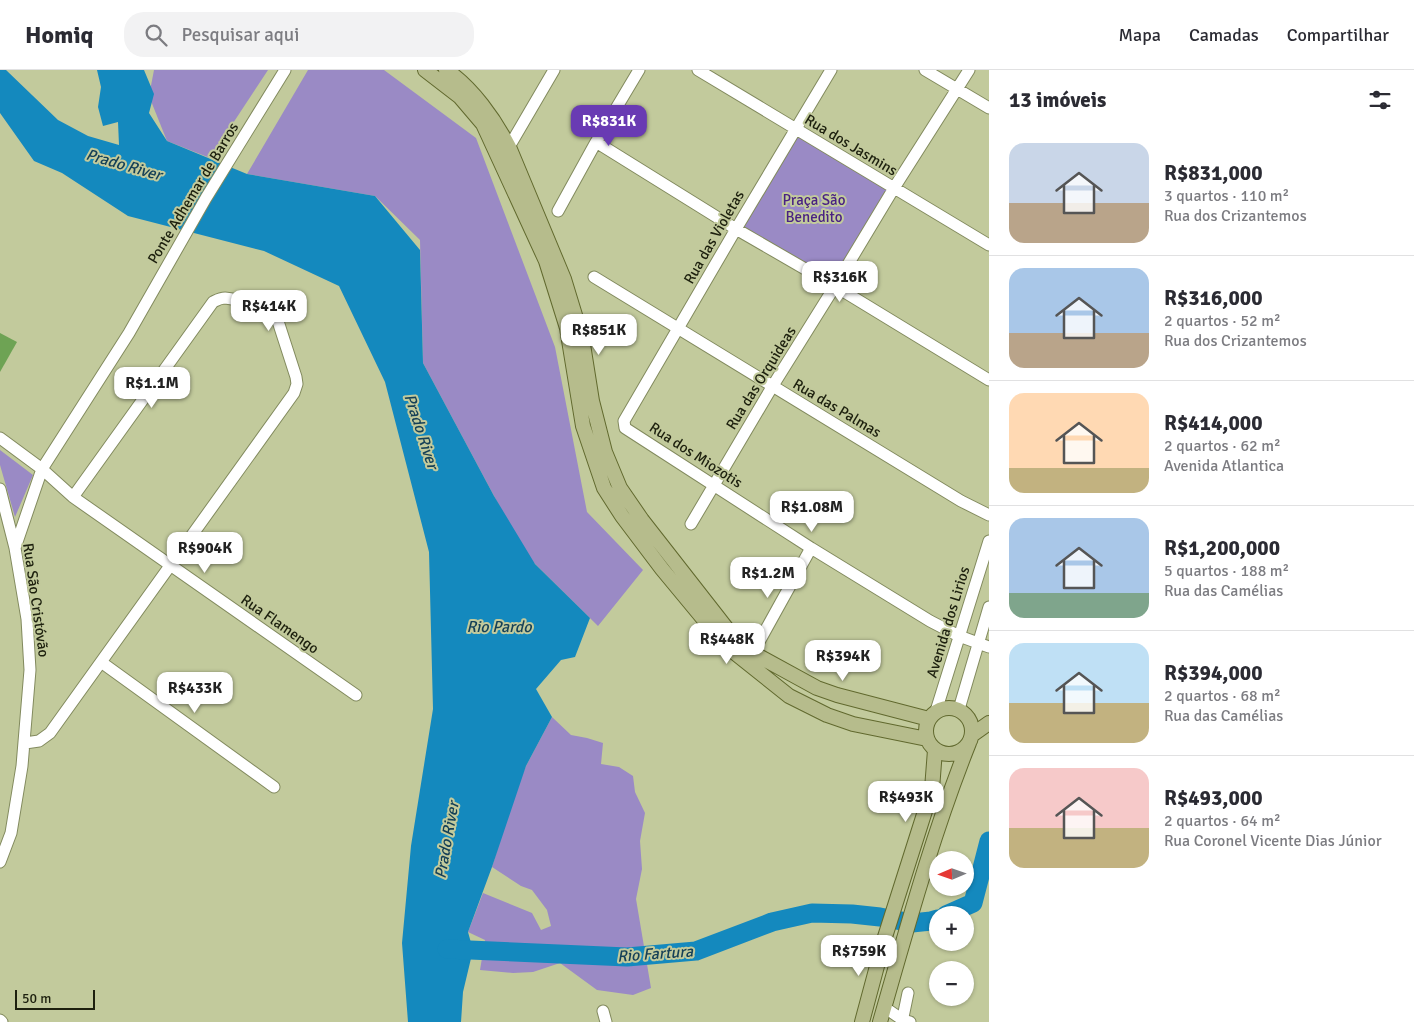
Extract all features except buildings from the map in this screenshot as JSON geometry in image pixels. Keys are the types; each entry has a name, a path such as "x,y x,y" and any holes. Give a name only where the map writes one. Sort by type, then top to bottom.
{"main road":[{"path":"425,70 460,97 483,124 546,261 559,299 567,328 583,426 604,488 622,516 669,577 725,645 830,693 932,715"},
{"path":"446,70 460,79 498,126 509,147 564,280 582,338 592,401 605,452 620,488 642,520 750,658 789,696 827,715 853,724 931,744 947,754 960,752 989,723"},
{"path":"862,1022 884,940 932,790 931,744 926,725 932,715 943,708 951,707 959,709 970,719 972,727 971,739 954,782 880,1022"},
{"path":"970,719 989,716"}],"street":[{"name":"Ponte Adhemar de Barros","path":"15,548 42,469 129,333 206,198 285,70"},
{"path":"509,147 554,70"},
{"path":"558,211 639,70"},
{"name":"Rua dos Jasmins","path":"698,70 989,245"},
{"name":"Rua das Violetas","path":"624,421 831,70"},
{"path":"925,70 989,108"},
{"name":"Rua das Orquideas","path":"692,524 772,387 968,70"},
{"path":"596,142 736,229 835,286 989,380"},
{"name":"Rua das Palmas","path":"594,277 961,501 989,515"},
{"path":"25,743 39,741 50,733 292,396 296,387 296,377 276,315 270,310 225,298 215,301 73,497"},
{"name":"Rua dos Miozotis","path":"624,421 626,428 811,548 930,621 959,636 989,647"},
{"name":"Rua Flamengo","path":"0,438 42,469 73,497 356,695"},
{"name":"Rua São Cristóvão","path":"0,489 15,548 27,620 30,670 22,766 11,833 0,862"},
{"name":"Avenida dos Lirios","path":"932,715 989,541"},
{"path":"750,658 811,548"},
{"path":"959,709 989,606"},
{"path":"101,662 274,787"},
{"path":"884,1007 904,1022 908,993"}],"green space":[{"path":"154,70 268,70 210,158 167,141 149,96"},
{"path":"308,70 384,70 476,138 555,347 587,512 643,570 598,626 525,554 423,363 420,240 375,196 247,174"},
{"name":"Praça São Benedito","path":"795,129 892,190 838,288 736,229"},
{"path":"0,450 33,475 15,517 0,465"},
{"path":"552,717 571,735 603,743 601,764 619,767 633,776 635,792 645,813 640,841 642,869 636,899 651,988 633,995 597,990 560,963 533,972 513,973 480,970 485,940 468,932 483,893 532,913 541,930 551,926 547,910 532,890 521,886 492,867 514,795 526,766"}],"water":[{"name":"Rio Pardo","path":"0,70 6,70 58,120 88,136 119,145 118,122 103,126 98,107 101,87 97,70 144,70 154,94 149,113 167,141 247,174 375,196 420,250 423,363 494,496 535,564 590,618 575,657 561,660 536,689 552,717 526,766 468,932 473,950 463,992 461,1022 408,1022 402,943 411,846 433,709 429,552 385,382 339,286 264,251 128,216 62,173 34,161 0,113"}],"waterway":[{"name":"Rio Fartura","path":"966,906 973,903 989,841"},
{"name":"Rio Fartura","path":"447,949 627,957 696,951 772,922 812,913 852,914 912,923 929,921"}],"water label":[{"name":"Prado River","path":"124,164"},
{"name":"Prado River","path":"422,431"},
{"name":"Prado River","path":"446,840"}]}
